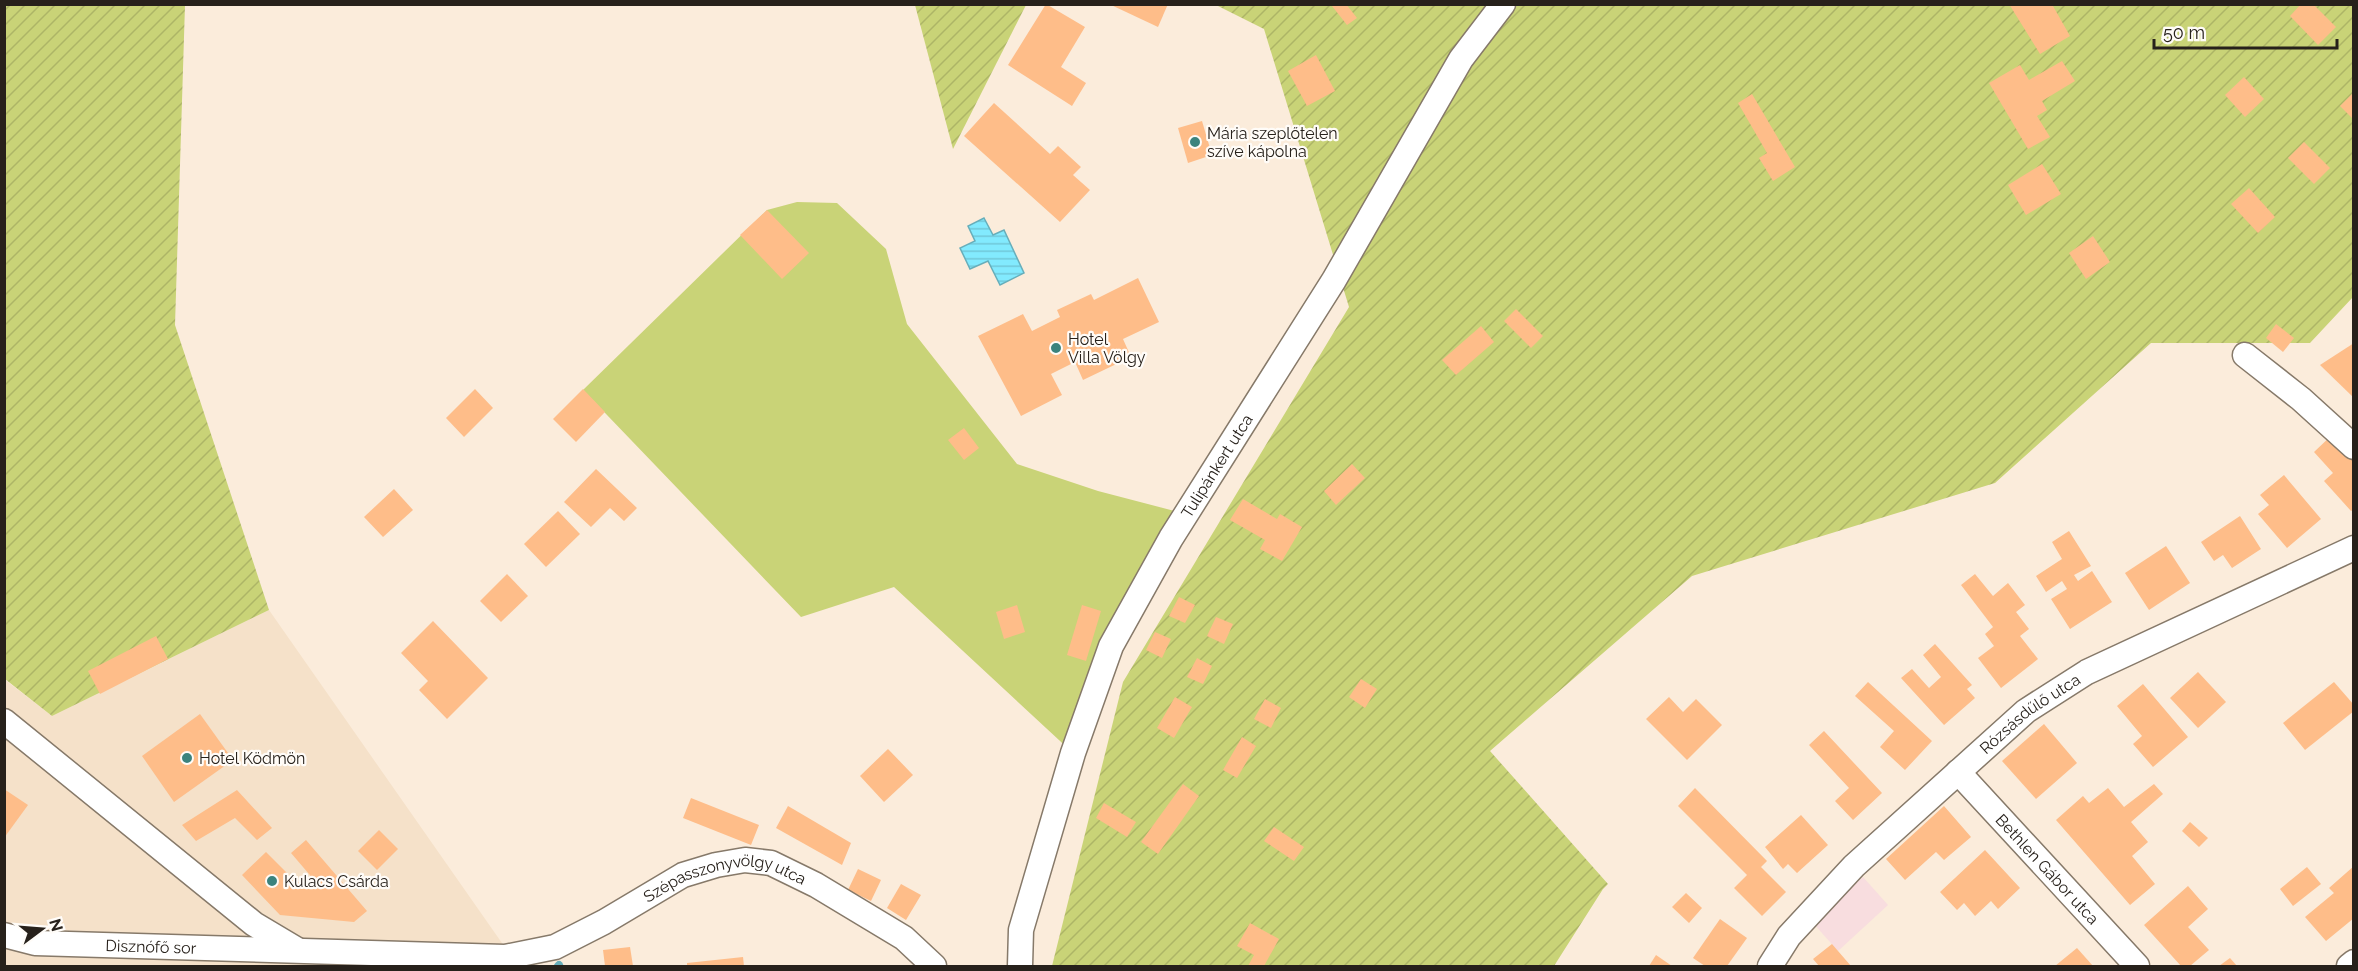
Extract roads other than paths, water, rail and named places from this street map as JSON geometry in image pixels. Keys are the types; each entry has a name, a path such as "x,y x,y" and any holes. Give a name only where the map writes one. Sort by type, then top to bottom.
{"street":[{"name":"Tulipánkert utca","path":"1020,966 1021,930 1073,753 1111,646 1171,538 1334,280 1461,59 1503,4"},
{"path":"2245,355 2301,399 2354,447"},
{"name":"Rózsásdűlő utca","path":"1770,966 1789,936 1854,866 2025,711 2087,672 2354,548"},
{"path":"4,721 254,924 298,951"},
{"name":"Bethlen Gábor utca","path":"1958,772 2137,966"},
{"name":"Szépasszonyvölgy utca","path":"505,962 555,947 604,922 683,875 716,865 745,860 771,863 816,885 904,938 934,966"},
{"name":"Disznófő sor","path":"4,935 35,944 298,951 505,962"},
{"path":"2349,966 2354,962"}],"water":[{"path":"984,218 993,235 1004,230 1024,273 1000,285 988,261 970,269 960,248 975,241 968,226"}],"place":[{"name":"Mária szeplőtelen szíve kápolna","path":"1195,142"},
{"name":"Hotel Villa Völgy","path":"1056,348"},
{"name":"Hotel Ködmön","path":"187,758"},
{"name":"Kulacs Csárda","path":"272,881"}]}
